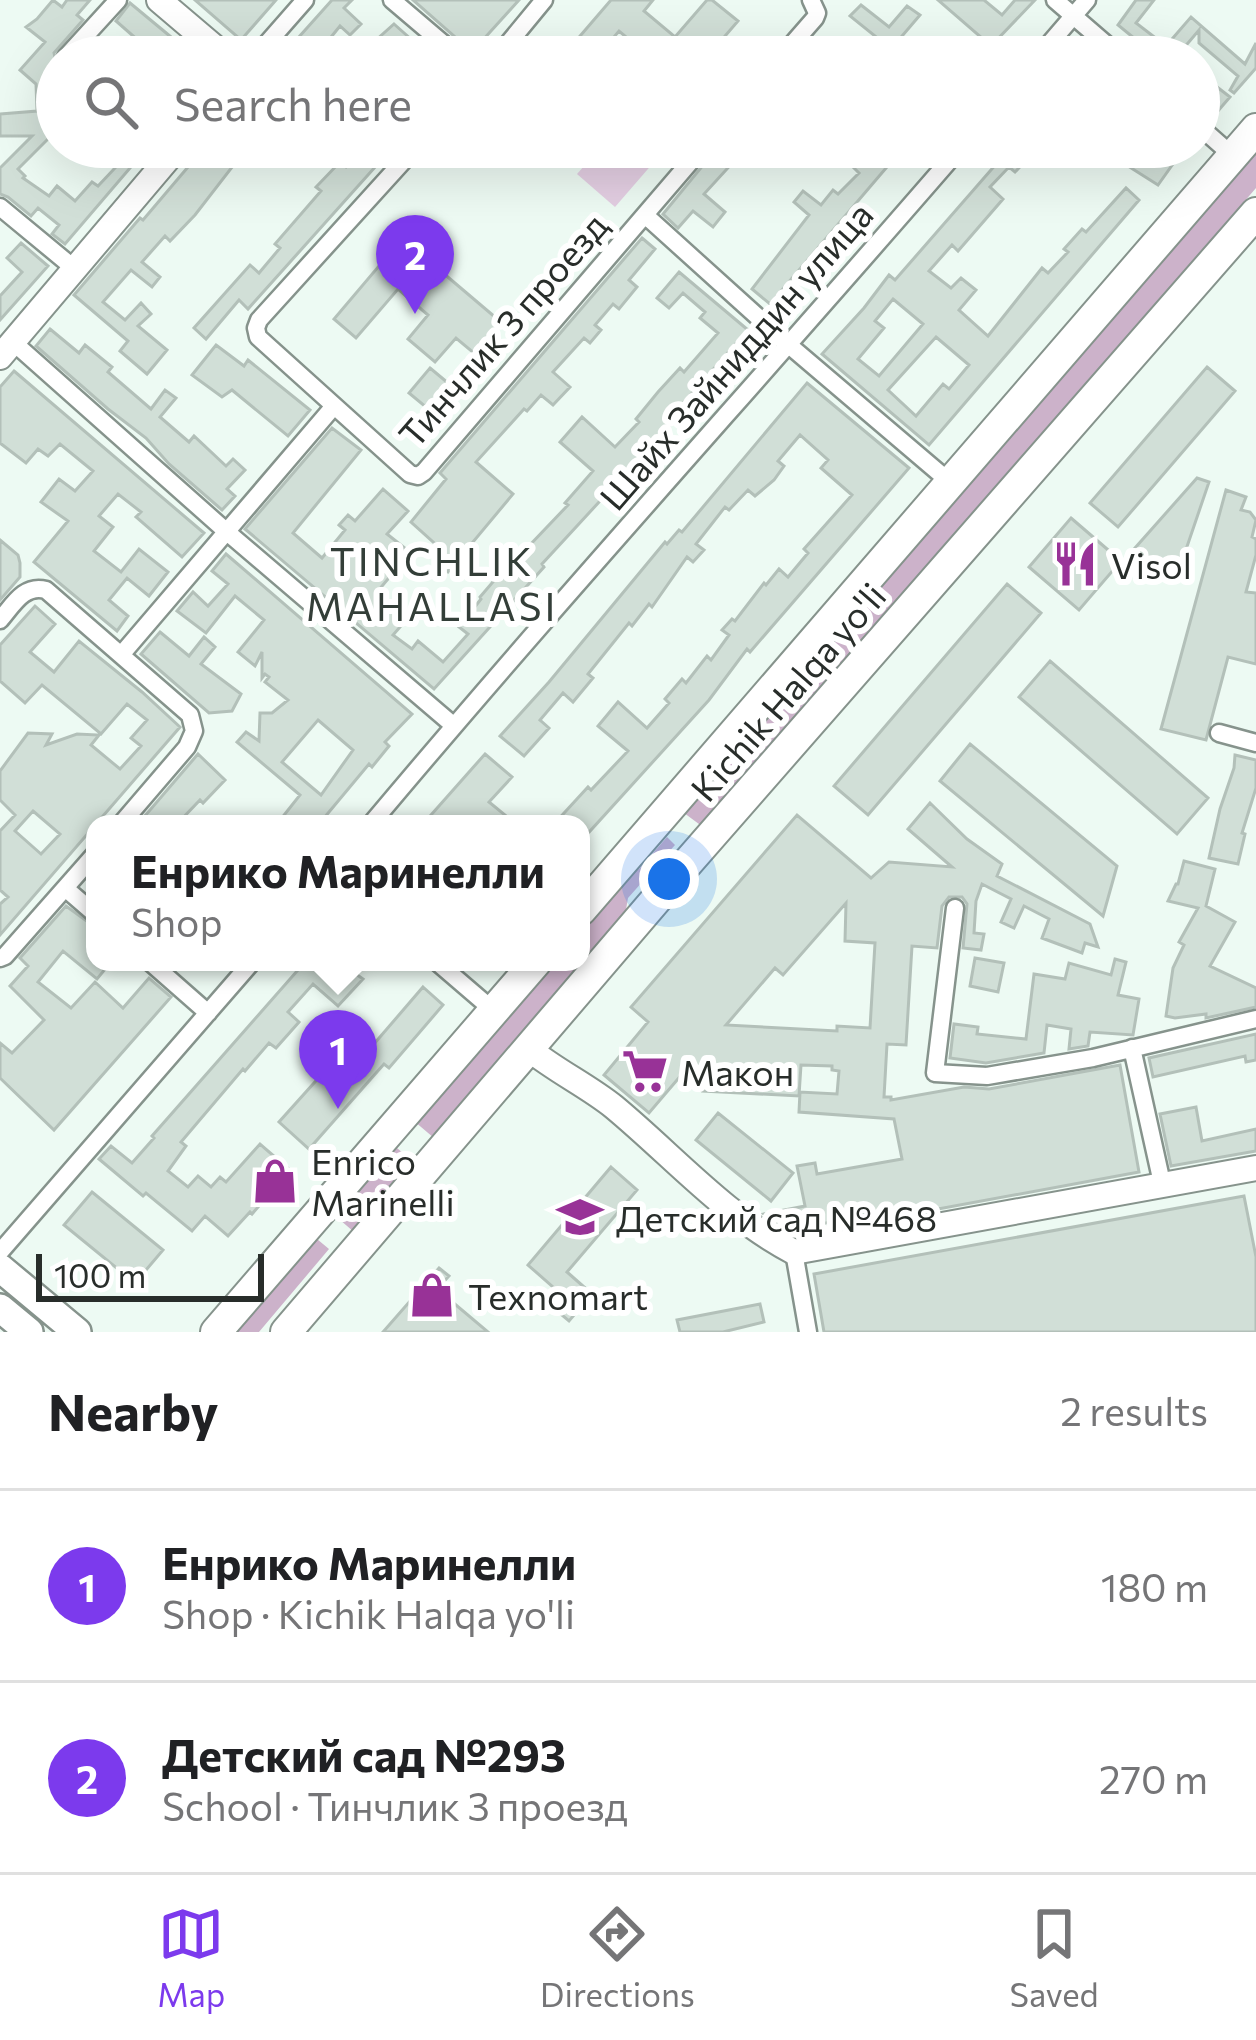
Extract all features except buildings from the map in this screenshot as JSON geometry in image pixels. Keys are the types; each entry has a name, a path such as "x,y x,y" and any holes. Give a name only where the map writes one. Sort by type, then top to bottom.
{"highway":[{"name":"Kichik Halqa yo'li","path":"590,900 1256,129"},
{"name":"Kichik Halqa yo'li","path":"286,1332 1256,213"},
{"path":"660,818 681,830 697,853"},
{"path":"216,1332 528,971"},
{"path":"403,1116 413,1144 441,1151"}],"main road":[{"path":"0,1268 77,1332"}],"street":[{"path":"85,36 118,0"},
{"path":"159,0 201,36"},
{"path":"273,36 305,0"},
{"path":"392,0 434,36"},
{"path":"514,36 544,0"},
{"path":"799,36 817,13 811,0"},
{"path":"1055,0 1096,36"},
{"path":"1056,36 1087,0"},
{"path":"1220,145 1233,156"},
{"path":"160,168 6,349 454,725"},
{"name":"Тинчлик 3 проезд","path":"397,168 256,328 258,337 410,474 418,476 686,168"},
{"name":"Шайх Зайниддин улица","path":"378,815 943,168"},
{"path":"0,207 75,269"},
{"path":"645,215 951,483"},
{"path":"121,655 334,406"},
{"path":"0,620 20,596 33,588 46,590 190,715 194,731 187,747 129,815"},
{"path":"1219,733 1256,743"},
{"path":"0,958 86,864"},
{"path":"65,888 86,906"},
{"path":"955,908 935,1072 987,1076 1093,1058 1256,1019"},
{"path":"159,971 208,1013"},
{"path":"0,1252 244,971"},
{"path":"447,971 494,1011"},
{"path":"1132,1048 1162,1183"},
{"path":"529,1049 554,1070 609,1102 757,1233 794,1252 1256,1168"},
{"path":"794,1252 808,1332"}],"shaded area":[{"path":"1256,147 1256,188 703,827 680,810"},
{"path":"582,168 649,168 615,207 577,174"},
{"path":"667,837 675,845 628,898 625,915 590,956 590,914 626,872 639,869"},
{"path":"541,971 577,971 434,1138 414,1121"},
{"path":"392,1144 414,1162 354,1232 332,1213"},
{"path":"311,1234 329,1249 259,1332 228,1332"}],"place":[{"name":"Детский сад №293","path":"415,314"},
{"name":"Visol","path":"1075,564"},
{"name":"Макон","path":"645,1071"},
{"name":"Енрико Маринелли","path":"338,1109"},
{"name":"Enrico Marinelli","path":"275,1181"},
{"name":"Детский сад №468","path":"580,1217"},
{"name":"Texnomart","path":"432,1295"}],"district":[{"name":"TINCHLIK MAHALLASI","path":"432,582"}]}
